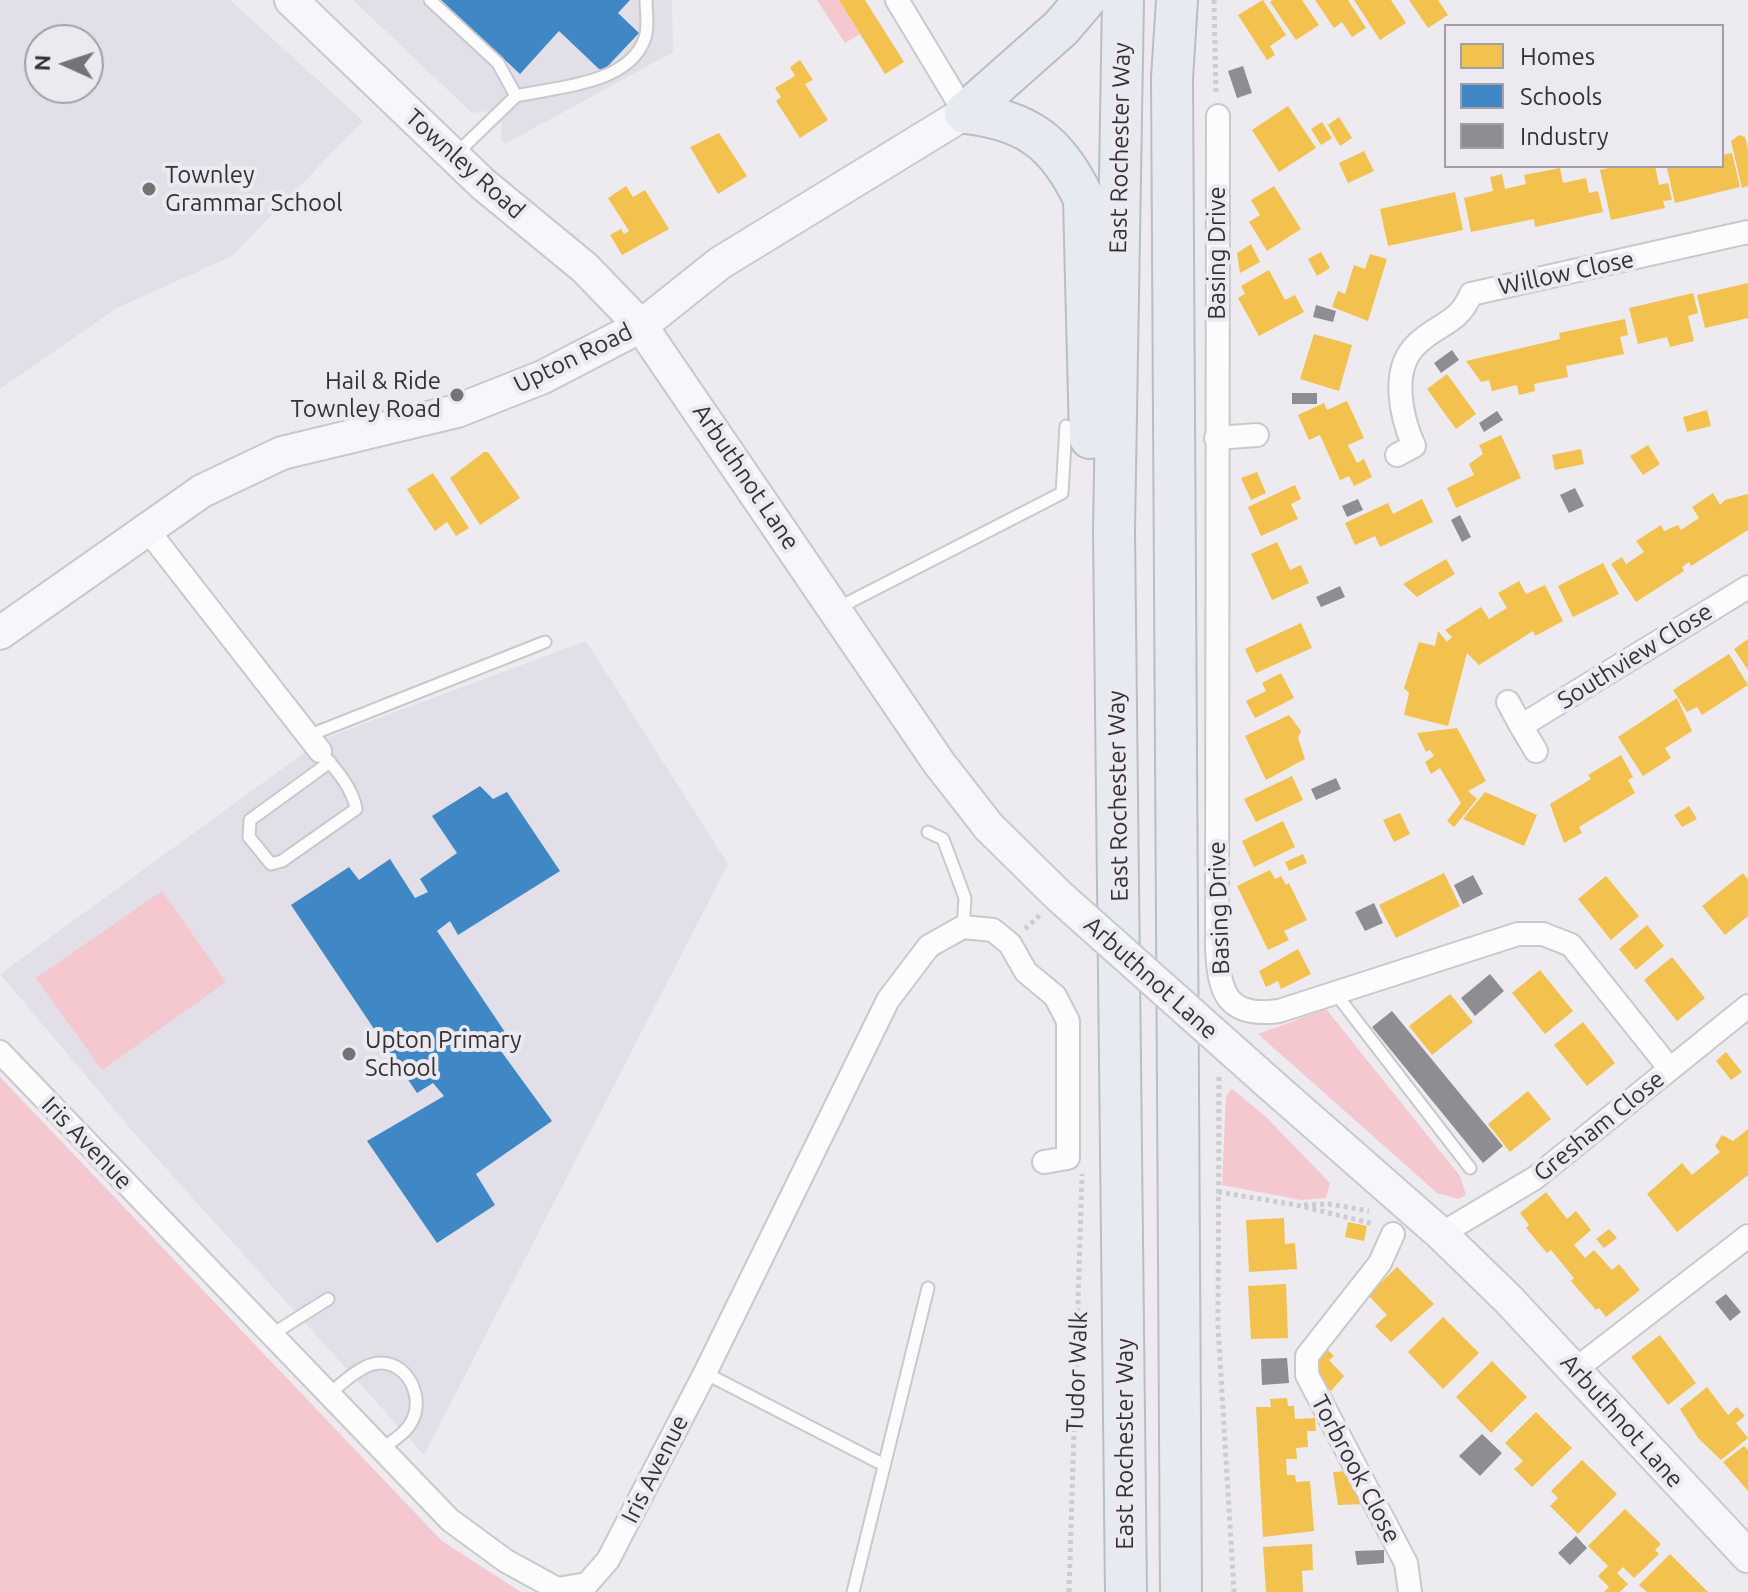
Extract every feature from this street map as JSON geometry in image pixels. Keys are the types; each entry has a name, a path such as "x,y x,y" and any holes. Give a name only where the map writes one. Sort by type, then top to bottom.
{"highway":[{"path":"965,113 1061,28 1085,0"},
{"name":"East Rochester Way","path":"1123,0 1114,531 1126,1592"},
{"path":"1177,0 1172,78 1181,1592"},
{"path":"965,113 1023,125 1052,149 1072,174 1084,199 1089,434 1114,531"}],"street":[{"path":"897,0 965,113"},
{"name":"Townley Road","path":"300,3 454,156 585,268 641,326"},
{"name":"Upton Road","path":"0,633 202,491 282,453 457,411 543,377 641,326 720,263 965,113"},
{"name":"Basing Drive","path":"1218,116 1218,977 1225,995 1237,1007 1260,1013 1336,994 1518,934 1543,934 1571,945 1670,1069"},
{"name":"Willow Close","path":"1414,446 1405,426 1403,369 1418,342 1463,313 1471,294 1748,232"},
{"name":"Arbuthnot Lane","path":"641,326 939,763 989,827 1059,896 1433,1227 1576,1369 1748,1556"},
{"path":"1216,438 1257,435"},
{"path":"146,528 320,750"},
{"name":"Southview Close","path":"1521,726 1748,587"},
{"path":"1508,702 1536,751"},
{"path":"963,927 993,930 1010,944 1026,972 1055,996 1068,1021 1068,1158 1044,1162"},
{"name":"Iris Avenue","path":"0,1052 450,1520 506,1561 557,1589 587,1584 608,1560 705,1373 888,1000 929,946 963,927"},
{"name":"Gresham Close","path":"1433,1227 1535,1178 1748,1006"},
{"name":"Torbrook Close","path":"1393,1234 1380,1263 1307,1356 1307,1375 1406,1563 1410,1592"},
{"path":"1576,1369 1748,1236"}],"lane":[{"path":"430,0 498,63 516,96"},
{"path":"454,156 516,96 593,79 623,65 645,38 646,0"},
{"path":"836,610 1062,493 1066,426"},
{"path":"320,750 354,798 356,809 282,861 271,864 249,837 250,820 320,750 545,642"},
{"path":"928,832 943,839 965,898 963,927"},
{"path":"1336,994 1470,1168"},
{"path":"853,1592 882,1464 928,1288"},
{"path":"271,1335 328,1299"},
{"path":"328,1394 372,1364 388,1363 406,1375 416,1401 414,1418 408,1429 382,1449"},
{"path":"705,1373 882,1464"}],"path":[{"path":"1214,0 1213,63 1218,116"},
{"path":"1010,944 1059,896"},
{"path":"1219,1072 1218,1326 1234,1592"},
{"name":"Tudor Walk","path":"1068,1158 1084,1176 1069,1592"},
{"path":"1218,1192 1296,1205 1383,1226 1393,1234"},
{"path":"1296,1205 1329,1204 1433,1227"}],"shaded area":[{"name":"Townley Grammar School","path":"0,0 230,0 363,121 232,256 117,308 0,389"},
{"path":"353,0 672,0 673,52 505,144 501,140 502,125 489,111 472,113"},
{"path":"817,0 839,0 860,34 845,43"},
{"name":"Upton Primary School","path":"586,641 728,864 424,1455 135,1134 0,974 323,739"},
{"path":"162,891 226,982 102,1070 36,978"},
{"path":"1326,1009 1460,1176 1466,1195 1458,1199 1437,1193 1258,1034"},
{"path":"0,1077 442,1541 521,1592 0,1592"},
{"path":"1232,1089 1265,1116 1330,1183 1326,1198 1301,1200 1222,1185 1226,1096"}],"building: Homes":[{"path":"839,0 865,0 904,62 885,74"},
{"path":"1263,0 1286,35 1270,46 1275,55 1267,60 1238,15"},
{"path":"1302,0 1319,25 1296,40 1270,2"},
{"path":"1315,0 1348,0 1366,28 1352,37 1342,22 1334,28"},
{"path":"1354,0 1391,0 1406,23 1380,40"},
{"path":"1409,0 1438,0 1448,15 1428,28"},
{"path":"800,60 813,80 805,84 828,120 800,138 776,101 781,97 775,88 795,76 790,67"},
{"path":"1288,106 1316,148 1279,172 1252,130"},
{"path":"1339,117 1352,138 1340,146 1328,125"},
{"path":"1322,122 1332,138 1321,145 1311,129"},
{"path":"719,133 747,176 718,194 690,147"},
{"path":"1739,135 1745,137 1748,149 1748,186 1742,188 1731,141"},
{"path":"1364,151 1374,171 1348,183 1339,163"},
{"path":"1732,153 1740,187 1675,203 1667,168 1724,168 1724,155"},
{"path":"1560,168 1563,183 1586,178 1589,193 1598,191 1603,212 1535,227 1534,219 1471,232 1464,198 1493,191 1490,177 1502,174 1505,189 1526,184 1524,175"},
{"path":"1655,168 1659,185 1668,183 1672,200 1663,201 1665,208 1611,220 1600,170"},
{"path":"626,186 633,197 645,190 669,229 622,255 610,235 621,229 624,234 629,231 608,198"},
{"path":"1274,186 1301,229 1267,251 1249,222 1260,215 1251,200"},
{"path":"1455,192 1463,230 1388,246 1380,209"},
{"path":"1251,244 1260,262 1240,273 1237,253"},
{"path":"1321,252 1330,268 1317,276 1308,259"},
{"path":"1370,254 1387,259 1368,321 1332,307 1338,291 1345,294 1354,265 1365,269"},
{"path":"1269,270 1285,300 1295,295 1304,312 1259,336 1238,298 1245,294 1241,286"},
{"path":"1748,283 1748,318 1705,328 1697,295"},
{"path":"1693,293 1698,313 1688,316 1694,341 1670,347 1667,337 1638,344 1629,308"},
{"path":"1625,319 1628,335 1620,337 1624,354 1566,366 1568,377 1534,384 1535,391 1519,395 1517,385 1492,391 1489,380 1481,382 1466,361 1560,339 1559,333"},
{"path":"1314,334 1352,345 1339,391 1300,379"},
{"path":"1447,374 1476,414 1456,429 1427,389"},
{"path":"1347,401 1364,438 1348,445 1357,463 1364,459 1372,477 1354,486 1349,476 1340,480 1320,435 1309,440 1298,415 1324,403 1327,410"},
{"path":"1707,410 1711,426 1687,432 1683,417"},
{"path":"1501,435 1521,478 1456,508 1447,488 1474,475 1469,464 1483,454 1479,445"},
{"path":"1648,445 1660,464 1643,475 1630,456"},
{"path":"1581,449 1584,464 1555,470 1552,455"},
{"path":"488,452 520,498 480,525 450,478"},
{"path":"1257,472 1266,493 1251,500 1241,478"},
{"path":"433,473 469,528 456,536 447,522 435,531 407,489"},
{"path":"1295,485 1301,499 1291,504 1298,519 1261,536 1248,507"},
{"path":"1713,493 1720,505 1725,500 1748,494 1748,530 1691,566 1689,562 1682,567 1684,571 1636,602 1611,564 1622,557 1626,564 1644,552 1636,541 1661,525 1664,531 1678,525 1681,530 1699,518 1692,507"},
{"path":"1422,499 1433,522 1380,547 1375,536 1355,545 1345,523 1388,503 1393,514"},
{"path":"1277,542 1290,570 1301,565 1309,583 1272,600 1251,554"},
{"path":"1446,559 1455,574 1417,597 1403,584"},
{"path":"1603,563 1619,594 1573,617 1558,586"},
{"path":"1519,581 1526,594 1545,585 1563,621 1535,636 1533,631 1479,665 1467,653 1448,726 1404,715 1409,693 1404,688 1419,642 1435,646 1438,631 1447,642 1452,637 1445,630 1481,607 1489,619 1507,608 1498,593"},
{"path":"1301,623 1312,648 1256,673 1245,649"},
{"path":"1748,639 1748,670 1734,649"},
{"path":"1729,654 1748,685 1702,715 1697,707 1687,712 1673,690"},
{"path":"1281,673 1294,698 1255,718 1246,701 1266,691 1262,683"},
{"path":"1677,698 1692,731 1665,748 1671,758 1643,776 1618,737"},
{"path":"1289,715 1301,731 1298,738 1305,759 1266,780 1245,736"},
{"path":"1457,728 1486,781 1468,791 1477,799 1454,827 1447,821 1461,803 1440,768 1431,774 1425,762 1434,756 1430,750 1426,752 1417,733"},
{"path":"1621,755 1633,777 1628,780 1635,793 1579,827 1582,833 1564,843 1550,804 1591,779 1588,775"},
{"path":"1292,776 1303,800 1256,822 1244,799"},
{"path":"1485,792 1537,815 1524,846 1463,819"},
{"path":"1689,806 1697,819 1682,827 1674,815"},
{"path":"1400,813 1410,834 1394,842 1383,820"},
{"path":"1283,821 1295,847 1254,867 1242,841"},
{"path":"1303,854 1307,863 1289,871 1285,862"},
{"path":"1270,870 1275,879 1281,876 1286,885 1289,883 1307,920 1284,931 1289,940 1268,950 1237,886"},
{"path":"1444,873 1460,906 1396,938 1379,905"},
{"path":"1743,873 1748,880 1748,916 1725,935 1702,906"},
{"path":"1606,876 1639,916 1611,940 1578,899"},
{"path":"1647,925 1664,946 1636,970 1619,949"},
{"path":"1298,949 1311,974 1281,989 1278,981 1266,987 1259,971"},
{"path":"1672,957 1705,998 1677,1021 1644,980"},
{"path":"1540,970 1573,1011 1545,1034 1512,993"},
{"path":"1450,994 1473,1022 1432,1055 1409,1026"},
{"path":"1583,1022 1615,1063 1587,1086 1554,1045"},
{"path":"1726,1052 1742,1072 1731,1080 1716,1061"},
{"path":"1528,1091 1551,1119 1510,1152 1488,1124"},
{"path":"1748,1129 1748,1175 1677,1232 1647,1194 1682,1163 1692,1175 1720,1152 1715,1146 1722,1135 1733,1141"},
{"path":"1546,1192 1567,1219 1576,1211 1591,1230 1574,1245 1585,1258 1594,1250 1612,1270 1619,1264 1640,1290 1606,1317 1571,1281 1574,1278 1551,1250 1547,1253 1526,1228 1529,1225 1520,1213"},
{"path":"1284,1218 1285,1244 1295,1243 1297,1269 1249,1272 1246,1220"},
{"path":"1348,1222 1367,1226 1364,1241 1345,1237"},
{"path":"1609,1229 1617,1238 1604,1248 1596,1239"},
{"path":"1397,1267 1434,1304 1391,1342 1375,1326 1387,1315 1368,1295"},
{"path":"1286,1284 1288,1338 1251,1339 1248,1286"},
{"path":"1443,1317 1479,1353 1443,1389 1408,1352"},
{"path":"1660,1335 1696,1383 1668,1405 1631,1357"},
{"path":"1325,1347 1334,1356 1329,1360 1344,1376 1331,1391 1320,1380 1315,1365"},
{"path":"1492,1361 1527,1397 1491,1433 1456,1397"},
{"path":"1707,1387 1728,1415 1737,1407 1745,1416 1736,1423 1748,1438 1721,1460 1698,1438 1680,1409"},
{"path":"1287,1398 1288,1406 1294,1406 1295,1419 1315,1418 1316,1431 1307,1431 1308,1447 1296,1448 1297,1459 1286,1459 1287,1475 1295,1475 1296,1482 1310,1481 1314,1531 1263,1537 1256,1407 1271,1407 1270,1399"},
{"path":"1536,1412 1572,1448 1532,1487 1514,1469 1523,1461 1505,1443"},
{"path":"1744,1446 1748,1450 1748,1491 1723,1462"},
{"path":"1582,1460 1617,1494 1578,1534 1550,1506 1558,1498 1551,1491"},
{"path":"1348,1471 1366,1504 1338,1505 1333,1472"},
{"path":"1625,1509 1661,1544 1655,1550 1659,1554 1634,1578 1623,1567 1617,1573 1628,1584 1620,1592 1604,1592 1609,1587 1598,1576 1608,1566 1588,1546"},
{"path":"1312,1544 1313,1570 1302,1571 1303,1592 1266,1592 1263,1547"},
{"path":"1670,1554 1708,1592 1647,1592 1639,1585"}],"building: Schools":[{"path":"441,0 630,0 618,13 639,33 605,69 599,69 559,31 520,74"},
{"path":"480,786 493,799 507,792 560,871 458,935 450,921 437,931 509,1038 498,1047 552,1121 476,1174 495,1205 437,1243 367,1141 444,1096 433,1083 417,1093 291,905 349,867 359,880 390,859 415,898 428,892 420,879 457,853 432,816"}],"building: Industry":[{"path":"1243,66 1252,93 1237,98 1228,71"},
{"path":"1316,305 1336,311 1333,322 1313,317"},
{"path":"1452,350 1459,360 1441,373 1434,363"},
{"path":"1292,393 1317,393 1317,404 1292,404"},
{"path":"1497,411 1503,420 1484,432 1479,423"},
{"path":"1575,488 1584,506 1569,513 1560,495"},
{"path":"1358,499 1363,510 1347,517 1342,506"},
{"path":"1460,515 1471,537 1462,542 1451,520"},
{"path":"1340,586 1345,597 1321,607 1316,597"},
{"path":"1336,778 1341,789 1316,800 1311,789"},
{"path":"1473,875 1483,894 1463,904 1454,885"},
{"path":"1374,903 1383,923 1365,931 1355,912"},
{"path":"1490,974 1504,991 1475,1016 1461,998"},
{"path":"1392,1011 1503,1146 1483,1163 1372,1027"},
{"path":"1726,1294 1741,1312 1730,1321 1715,1302"},
{"path":"1287,1358 1289,1383 1262,1385 1261,1359"},
{"path":"1482,1434 1502,1453 1480,1476 1459,1456"},
{"path":"1576,1536 1587,1548 1570,1565 1558,1553"},
{"path":"1384,1550 1384,1563 1357,1565 1355,1551"}],"place":[{"name":"Townley Grammar School","path":"149,189"},
{"name":"Hail & Ride Townley Road","path":"457,395"},
{"name":"Upton Primary School","path":"349,1054"}]}
